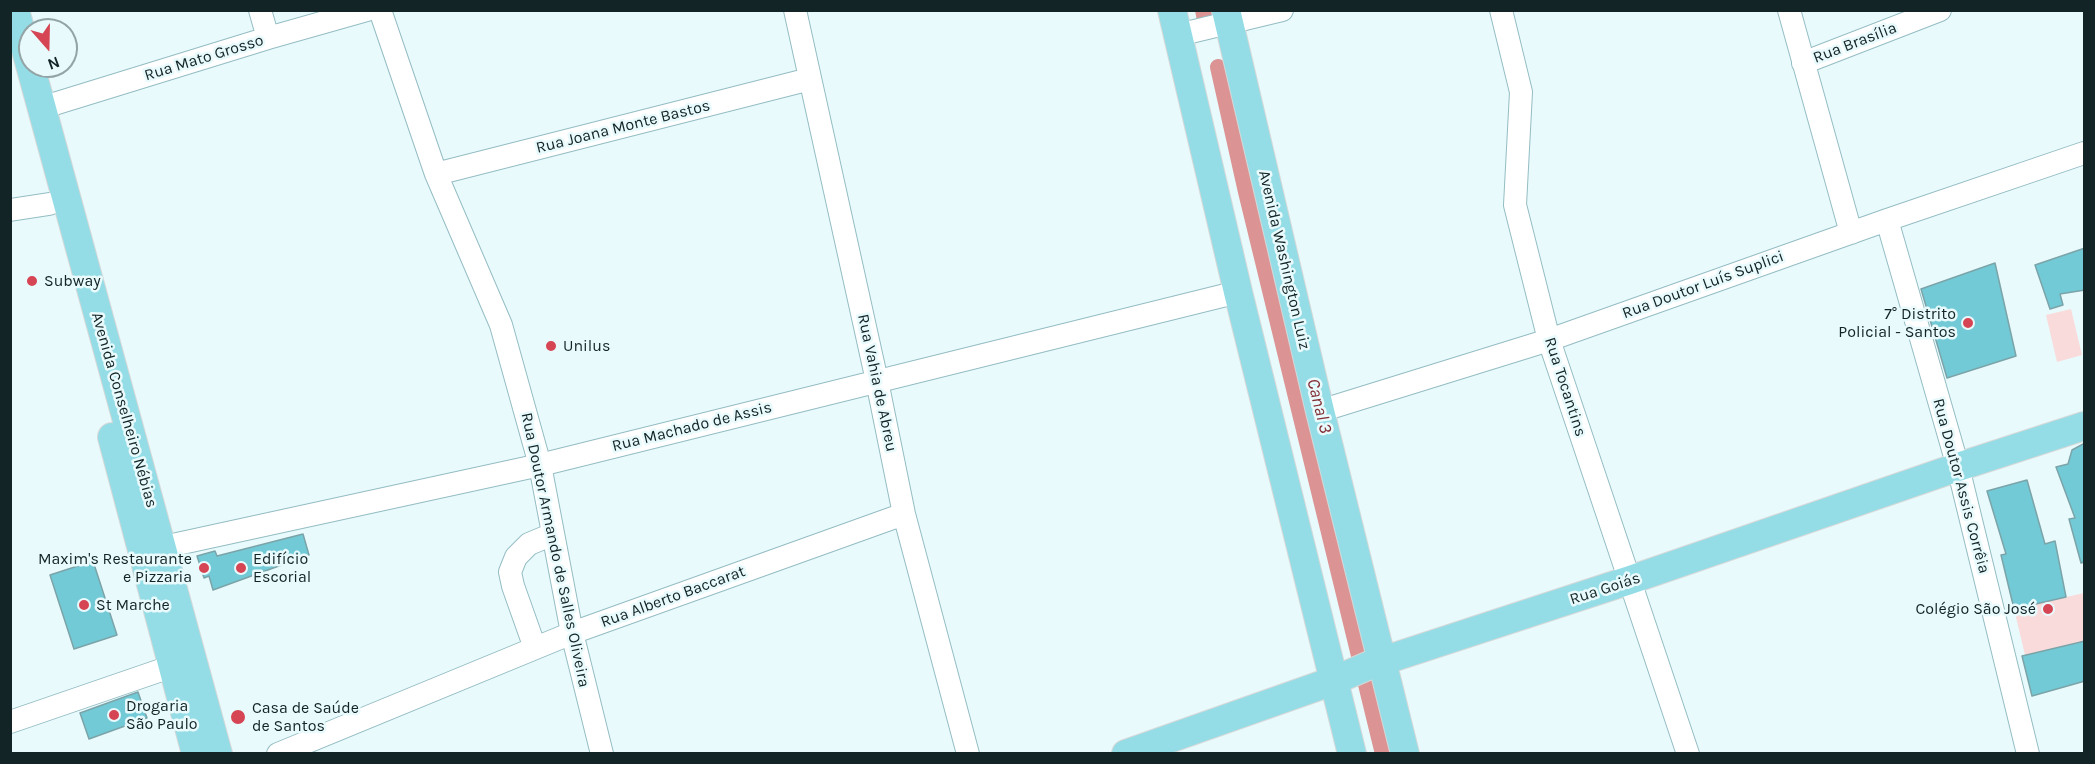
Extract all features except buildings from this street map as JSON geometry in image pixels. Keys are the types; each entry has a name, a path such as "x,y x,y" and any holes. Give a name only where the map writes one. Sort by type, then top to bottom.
{"main road":[{"name":"Avenida Conselheiro Nébias","path":"15,10 77,242 152,549 173,666 196,753"},
{"name":"Avenida Washington Luiz","path":"1228,16 1320,411 1358,671 1352,753"},
{"name":"Avenida Washington Luiz","path":"1175,23 1238,292 1358,671 1405,753"},
{"name":"Avenida Conselheiro Nébias","path":"14,80 152,549 218,753"},
{"path":"14,80 29,98 31,105 41,108"},
{"path":"49,204 59,209 67,239 77,242"},
{"name":"Rua Goiás","path":"1126,753 1358,671 2085,426"}],"street":[{"path":"260,10 268,38"},
{"name":"Rua Mato Grosso","path":"41,108 367,10"},
{"name":"Rua Doutor Armando de Salles Oliveira","path":"380,10 436,174 501,325 540,465 572,633 602,753"},
{"name":"Rua Vahia de Abreu","path":"795,10 904,514 968,753"},
{"path":"1175,23 1282,10"},
{"name":"Rua Tocantins","path":"1501,10 1521,92 1515,205 1549,340 1688,753"},
{"path":"1789,10 1851,232"},
{"name":"Rua Brasília","path":"1803,63 1940,10"},
{"name":"Rua Joana Monte Bastos","path":"436,174 810,80"},
{"name":"Rua Doutor Luís Suplici","path":"1320,411 1549,340 1851,232 2085,153"},
{"path":"10,210 49,204"},
{"name":"Rua Doutor Assis Corrêia","path":"1887,220 1958,467 2028,753"},
{"name":"Rua Machado de Assis","path":"152,549 540,465 1238,292"},
{"name":"Rua Alberto Baccarat","path":"278,753 572,633 904,514"},
{"path":"535,648 510,572 516,557 529,544 553,534"},
{"path":"10,722 173,666"}],"shaded area":[{"path":"2071,309 2082,355 2057,362 2046,315"},
{"path":"2084,593 2084,641 2025,655 2014,609"}],"waterway":[{"name":"Canal 3","path":"1203,10 1205,20"},
{"name":"Canal 3","path":"1218,67 1246,192 1383,754"}],"place":[{"name":"Subway","path":"32,281"},
{"name":"7° Distrito Policial - Santos","path":"1968,323"},
{"name":"Unilus","path":"551,346"},
{"name":"Maxim's Restaurante e Pizzaria","path":"204,568"},
{"name":"Edifício Escorial","path":"241,568"},
{"name":"St Marche","path":"84,605"},
{"name":"Colégio São José","path":"2048,609"},
{"name":"Drogaria São Paulo","path":"114,715"},
{"name":"Casa de Saúde de Santos","path":"238,717"}]}
